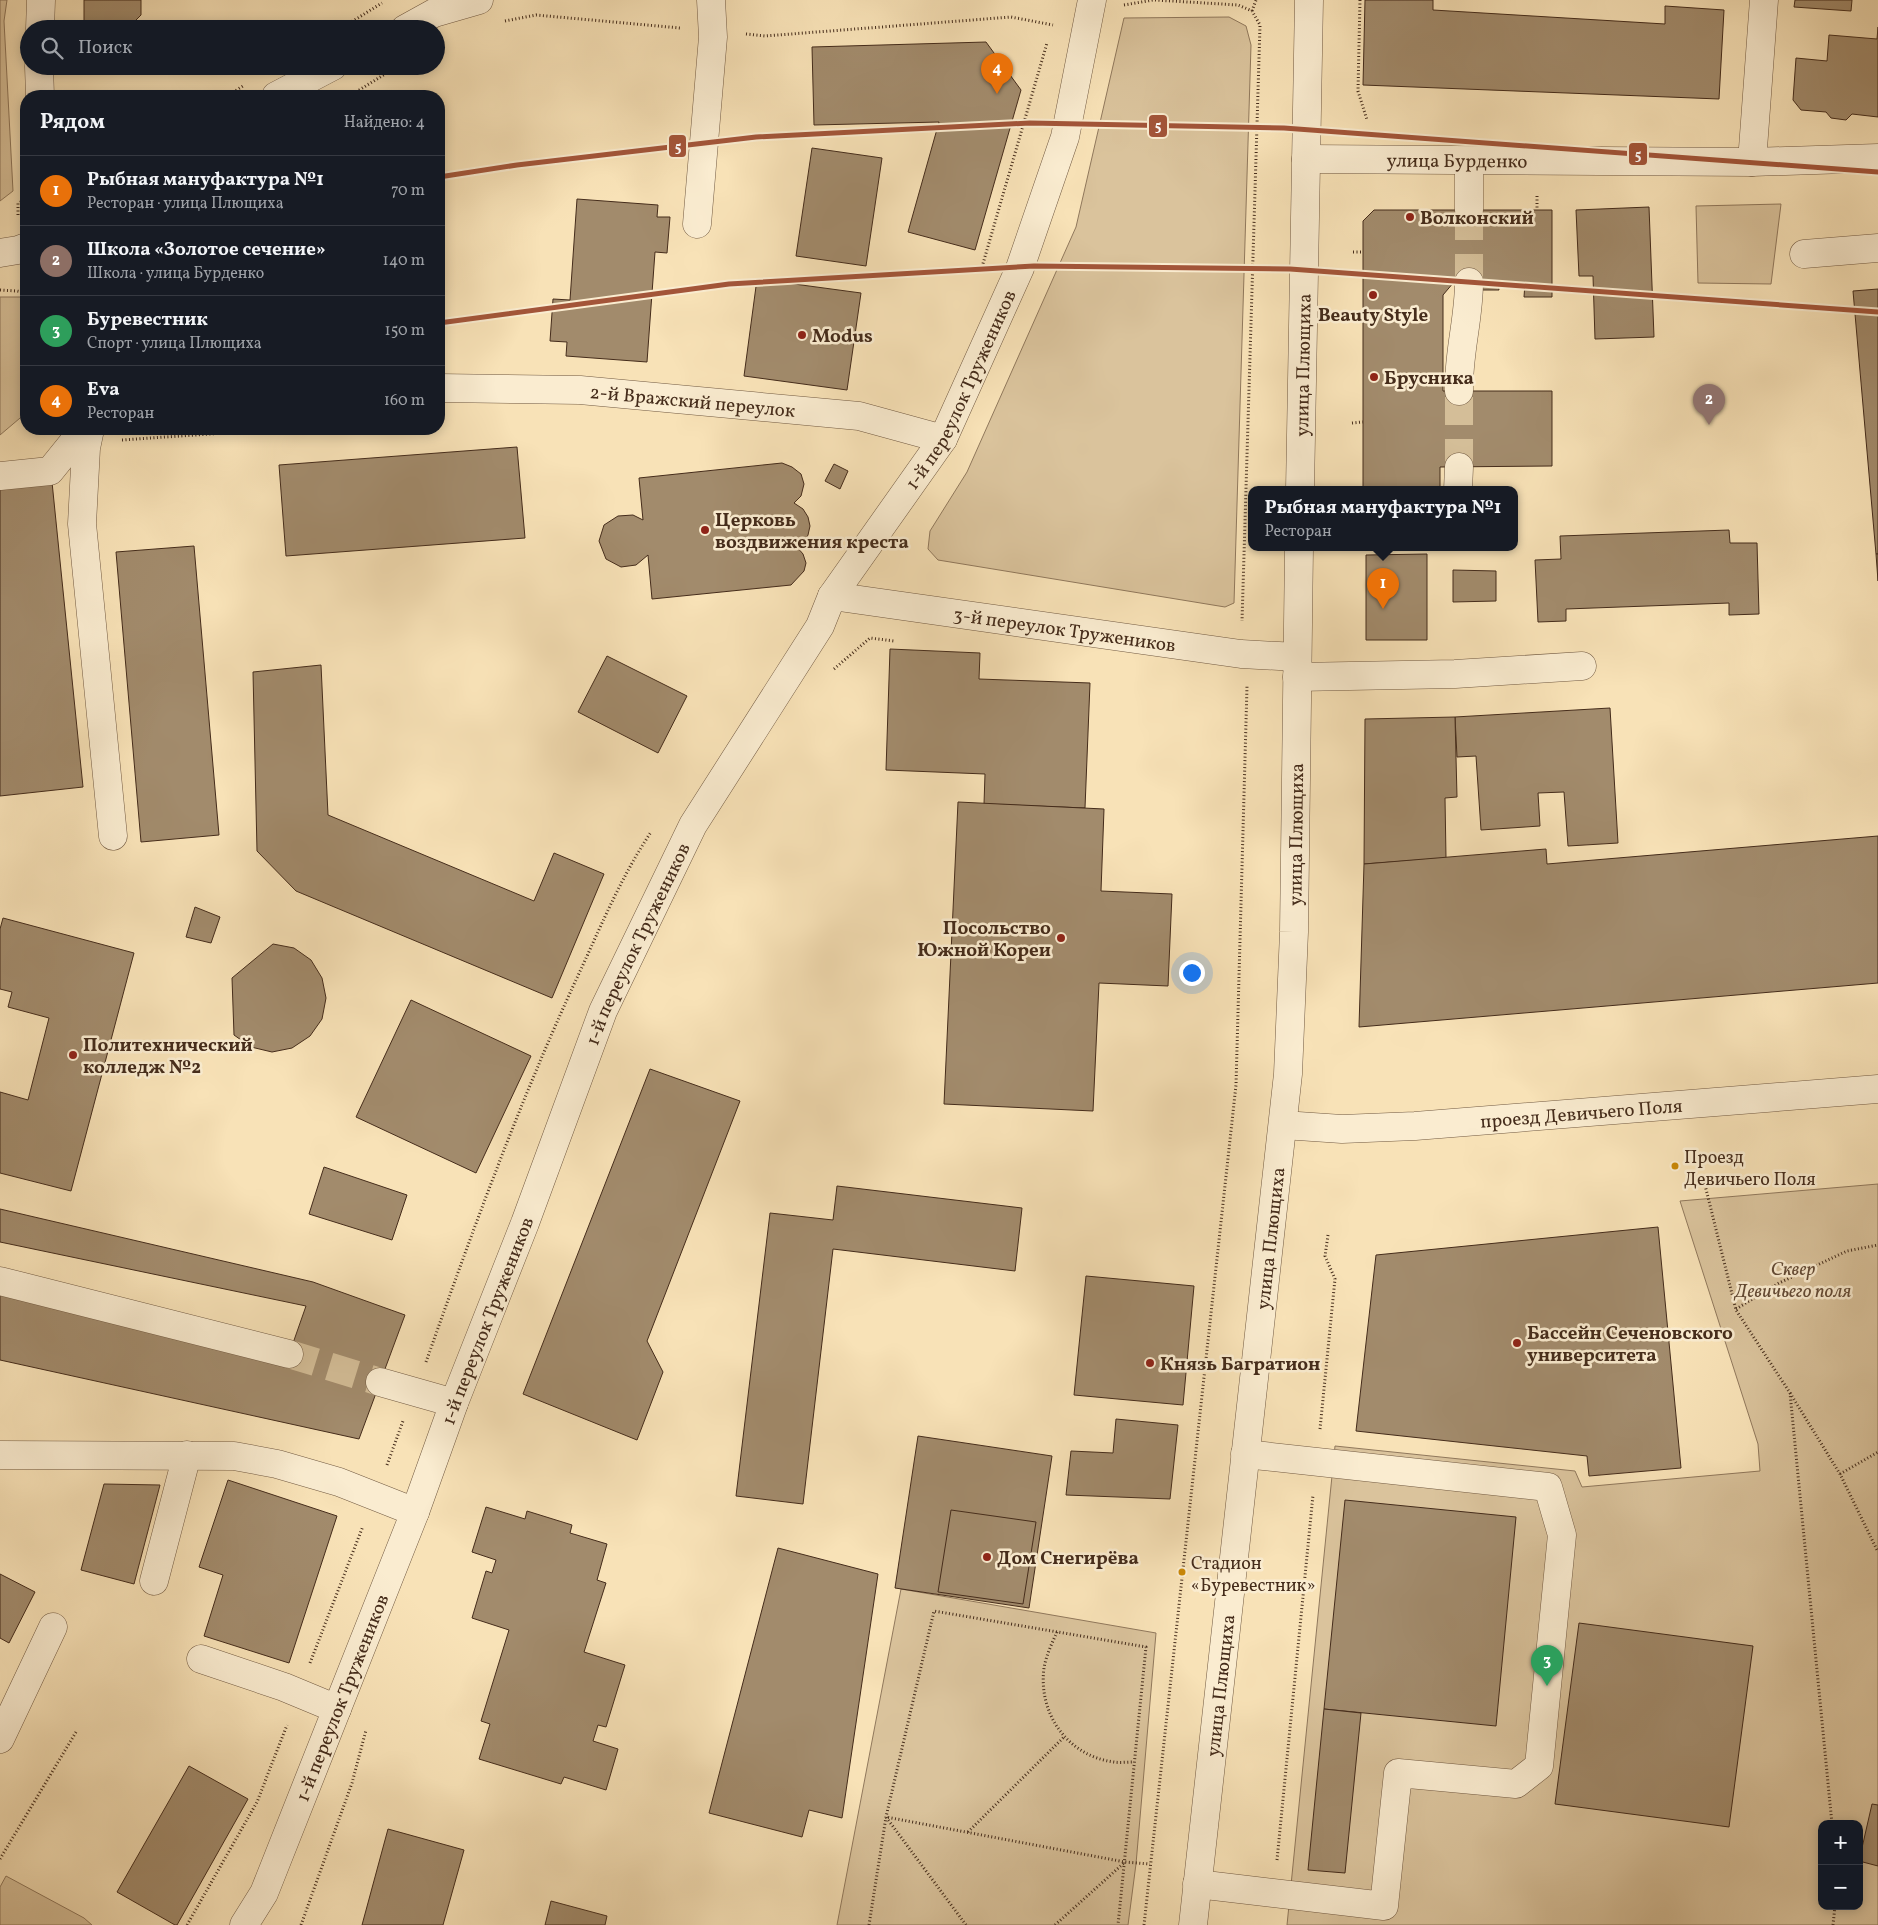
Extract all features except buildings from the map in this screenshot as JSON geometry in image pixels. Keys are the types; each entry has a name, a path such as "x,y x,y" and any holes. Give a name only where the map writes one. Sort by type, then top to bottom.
{"street":[{"path":"40,20 41,0"},
{"path":"422,20 434,14 479,0"},
{"path":"697,224 712,31 711,0"},
{"name":"1-й переулок Тружеников","path":"244,1925 264,1893 415,1512 454,1403 525,1223 602,1011 693,824 820,626 832,596 943,439 1020,268 1065,137 1092,0"},
{"name":"улица Плющиха","path":"1300,486 1309,0"},
{"path":"1752,162 1764,0"},
{"path":"39,75 40,90"},
{"path":"287,90 316,75"},
{"name":"улица Бурденко","path":"1306,159 1752,162 1878,158"},
{"path":"1469,161 1469,210"},
{"path":"1804,254 1878,248"},
{"path":"0,253 20,249"},
{"path":"1459,391 1458,369 1469,303 1469,282"},
{"name":"2-й Вражский переулок","path":"445,388 580,390 859,416 943,439"},
{"path":"0,476 50,471 86,435"},
{"path":"86,435 82,524 113,836"},
{"name":"улица Плющиха","path":"1193,1925 1288,1074 1294,932 1299,551"},
{"name":"3-й переулок Тружеников","path":"832,596 1241,654 1297,667 1455,674 1582,666"},
{"name":"проезд Девичьего Поля","path":"1283,1125 1342,1129 1415,1126 1878,1089"},
{"path":"0,1281 289,1354"},
{"path":"380,1382 454,1403"},
{"path":"1197,1884 1384,1906 1398,1773 1516,1784 1539,1766 1562,1535 1548,1487 1245,1454"},
{"path":"0,1455 234,1456 277,1464 340,1482 415,1512"},
{"path":"154,1581 163,1509 187,1455"},
{"path":"0,1739 53,1628"},
{"path":"201,1659 284,1687 337,1709"},
{"path":"257,1925 264,1893"}],"path":[{"path":"355,20 388,0"},
{"path":"1144,1925 1236,1085 1248,678 1241,654 1260,25 1252,11 1238,5 1155,0"},
{"path":"1252,11 1256,0"},
{"path":"1360,0 1358,91 1367,120"},
{"path":"499,23 536,15 765,36 1011,17 1053,24 980,272"},
{"path":"359,90 383,75"},
{"path":"1537,196 1537,210"},
{"path":"1353,252 1363,252"},
{"path":"0,290 20,291"},
{"path":"1352,423 1363,422"},
{"path":"86,435 116,440 191,435"},
{"path":"833,670 870,638 900,641"},
{"path":"1705,1185 1736,1310 1840,1474 1878,1552"},
{"path":"1273,1893 1335,1279 1326,1256 1328,1235"},
{"path":"1736,1310 1779,1283 1847,1251 1878,1245"},
{"path":"1790,1393 1832,1820"},
{"path":"1840,1474 1878,1452"},
{"path":"869,1925 886,1817 934,1611 1146,1647 1133,1762 1126,1862 1118,1925"},
{"path":"1056,1632 1044,1666 1043,1685 1046,1704 1053,1721 1064,1737 1079,1749 1096,1758 1114,1762 1133,1762"},
{"path":"301,1925 352,1783 368,1726"},
{"path":"0,1859 76,1732"},
{"path":"968,1832 1064,1737"},
{"path":"886,1817 1126,1862 1150,1864"},
{"path":"886,1817 966,1925"},
{"path":"1055,1925 1126,1862"},
{"path":"1833,1925 1835,1910"}],"green space":[{"path":"0,0 7,0 4,21 13,191 0,201"},
{"path":"1229,17 1246,26 1251,45 1234,603 1225,607 938,560 928,549 930,531 967,472 1076,227 1124,18"},
{"path":"1781,204 1771,284 1698,283 1696,206"},
{"path":"0,297 20,297 20,418 0,435"},
{"name":"Сквер Девичьего поля","path":"1878,1184 1878,1925 1287,1925 1335,1446 1575,1471 1582,1487 1760,1471 1758,1444 1680,1201"},
{"path":"901,1589 1156,1633 1136,1864 1128,1925 837,1925"},
{"path":"6,1876 84,1918 92,1925 0,1925 0,1887"}],"tunnel":[{"path":"1469,210 1469,282"},
{"path":"1459,391 1459,467"},
{"path":"289,1354 380,1382"}],"transit line":[{"name":"5","path":"445,176 517,165 756,137 1030,123 1284,128 1878,172"},
{"name":"5","path":"445,322 729,284 1034,266 1290,269 1878,312"}],"place":[{"name":"Eva","path":"997,94"},
{"name":"Волконский","path":"1410,217"},
{"name":"Beauty Style","path":"1373,295"},
{"name":"Modus","path":"802,335"},
{"name":"Брусника","path":"1374,377"},
{"name":"Школа «Золотое сечение»","path":"1709,425"},
{"name":"Церковь воздвижения креста","path":"705,530"},
{"name":"Рыбная мануфактура №1","path":"1383,609"},
{"name":"Посольство Южной Кореи","path":"1061,938"},
{"name":"Политехнический колледж №2","path":"73,1055"},
{"name":"Проезд Девичьего Поля","path":"1675,1166"},
{"name":"Бассейн Сеченовского университета","path":"1517,1343"},
{"name":"Князь Багратион","path":"1150,1363"},
{"name":"Дом Снегирёва","path":"987,1557"},
{"name":"Стадион «Буревестник»","path":"1182,1572"},
{"name":"Буревестник","path":"1547,1686"}]}
